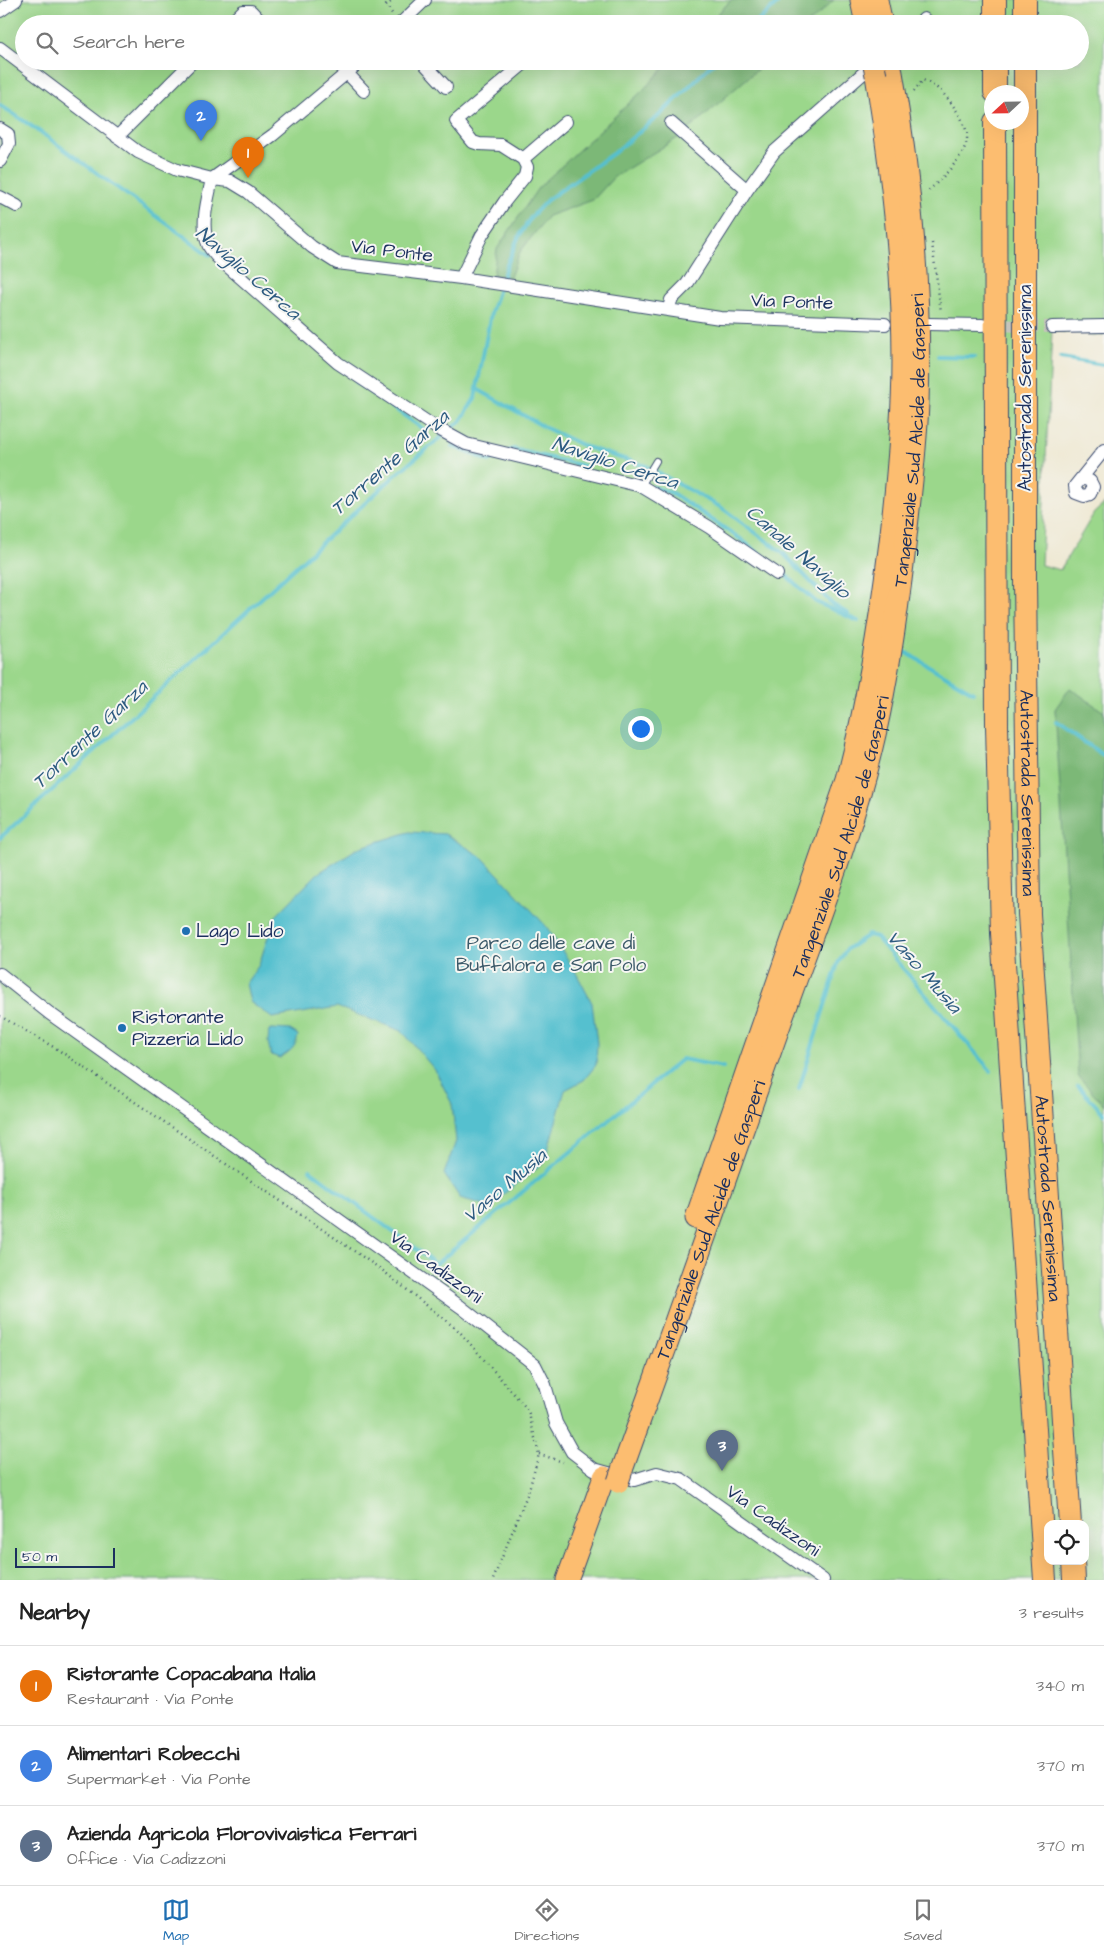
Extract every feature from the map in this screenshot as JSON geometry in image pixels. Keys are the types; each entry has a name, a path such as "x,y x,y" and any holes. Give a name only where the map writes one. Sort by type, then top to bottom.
{"highway":[{"path":"861,0 864,15"},
{"path":"878,0 880,15"},
{"path":"995,0 995,15"},
{"path":"1025,0 1025,15"},
{"name":"Tangenziale Sud Alcide de Gasperi","path":"582,1580 663,1315 847,780 860,730 881,617 898,468 902,404 902,311 879,70"},
{"path":"995,70 995,85"},
{"name":"Autostrada Serenissima","path":"1025,70 1025,579 1029,914 1070,1520"},
{"name":"Autostrada Serenissima","path":"996,130 997,725 1002,934 1045,1580"},
{"name":"Tangenziale Sud Alcide de Gasperi","path":"567,1580 613,1474"},
{"path":"1073,1565 1074,1580"}],"street":[{"path":"0,11 16,0"},
{"path":"406,15 425,0"},
{"path":"239,15 243,11 251,11 255,15"},
{"name":"Via Ponte","path":"0,48 15,59"},
{"name":"Via Ponte","path":"29,70 138,152 177,170 212,179 230,181 248,192 312,247 337,263 460,278 720,318 885,324"},
{"path":"117,137 183,70"},
{"path":"352,70 274,135 212,179 206,207 205,230 208,244 217,257 338,363 435,427 466,444 641,486 708,527 776,574"},
{"path":"430,70 446,87"},
{"path":"460,278 482,235 505,200 525,176 527,167 523,159 501,144 479,144 472,142 456,121 516,70"},
{"path":"669,310 672,300 687,284 747,190 774,152 873,70"},
{"path":"348,74 364,91"},
{"path":"523,159 566,122"},
{"path":"672,123 747,190"},
{"path":"0,129 8,134 9,144 0,161"},
{"path":"0,197 17,206"},
{"path":"927,324 982,325"},
{"path":"1052,327 1104,326"},
{"path":"1082,478 1104,450"},
{"name":"Via Cadizzoni","path":"0,974 49,1013 461,1307 535,1365 545,1385 556,1423 572,1452 589,1466 634,1480 657,1473 681,1479 823,1580"}],"lane":[{"path":"641,486 656,461"}],"path":[{"path":"383,0 393,15"},
{"path":"386,6 393,0"},
{"path":"914,100 914,90 922,80 931,83 948,98 960,115 967,136 960,157 942,179 926,193 924,183"},
{"path":"932,241 942,323"},
{"path":"0,1016 57,1049 382,1270 459,1331 528,1410 539,1454 529,1490 493,1580"}],"green space":[{"name":"Parco delle cave di Buffalora e San Polo","path":"0,0 1104,0 1104,336 1052,331 1041,565 1060,570 1094,513 1104,504 1104,1580 0,1580"},
{"path":"731,0 834,0 818,15 717,15"},
{"path":"662,70 757,70 681,136 614,177 593,200 548,216 520,252 510,277 493,275 497,249 538,188"},
{"path":"1070,688 1104,712 1104,1105 1078,1076 1055,709"}],"water":[{"path":"409,832 445,834 482,857 546,926 574,969 592,1003 597,1043 596,1065 584,1080 565,1090 544,1163 488,1206 460,1198 444,1174 456,1141 452,1104 435,1070 402,1031 337,1007 272,1018 250,1002 246,983 259,965 274,918 317,874 358,848"},
{"path":"269,1030 290,1030 298,1035 294,1046 280,1058 271,1055 268,1042"}],"waterway":[{"name":"Torrente Garza","path":"765,15 781,0"},
{"name":"Torrente Garza","path":"0,838 400,471 461,421 475,398 491,313 506,267 518,238 531,217 547,200 615,152 661,114 706,70"},
{"name":"Naviglio Cerca","path":"0,105 210,255"},
{"path":"938,356 974,357"},
{"path":"1061,358 1104,365"},
{"name":"Naviglio Cerca","path":"357,382 426,431"},
{"name":"Canale Naviglio","path":"477,389 546,428 586,447 646,466 722,508 783,553 832,604 848,614"},
{"name":"Naviglio Cerca","path":"452,446 489,461 500,455"},
{"name":"Naviglio Cerca","path":"509,451 513,449 584,466"},
{"name":"Naviglio Cerca","path":"653,487 672,493 742,540 765,558"},
{"name":"Naviglio Cerca","path":"780,570 816,602 858,621"},
{"name":"Naviglio Cerca","path":"905,652 973,692"},
{"name":"Naviglio Cerca","path":"1056,722 1104,756"},
{"name":"Vaso Musia","path":"799,1089 838,963 847,949 868,935 876,937 991,1071"},
{"name":"Vaso Musia","path":"310,1170 436,1264 682,1059 723,1067"},
{"name":"Vaso Musia","path":"1078,1086 1104,1114"}],"tunnel":[{"path":"990,325 1052,327"}],"place":[{"name":"Alimentari Robecchi","path":"201,141"},
{"name":"Ristorante Copacabana Italia","path":"248,178"},
{"name":"Lago Lido","path":"186,931"},
{"name":"Ristorante Pizzeria Lido","path":"122,1028"},
{"name":"Azienda Agricola Florovivaistica Ferrari","path":"722,1471"}]}
